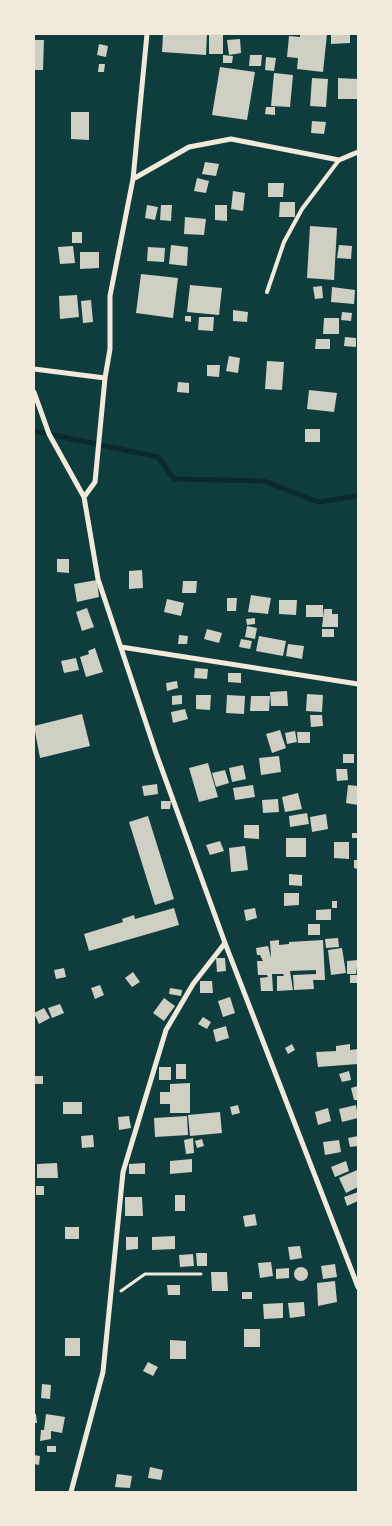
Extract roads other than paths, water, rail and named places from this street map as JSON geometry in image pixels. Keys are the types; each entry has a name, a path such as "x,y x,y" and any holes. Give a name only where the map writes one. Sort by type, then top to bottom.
{"street":[{"path":"84,497 95,482 105,378 110,349 110,296 133,179 147,34"},
{"path":"133,179 189,147 231,139 340,160 358,152"},
{"path":"34,369 105,378"},
{"path":"34,392 49,434 84,497 98,579 120,647 224,944 358,1287"},
{"path":"120,647 358,684"},
{"path":"71,1492 103,1372 123,1172 166,1030 193,984 224,944"}],"lane":[{"path":"267,292 288,234 302,209 340,160"}],"waterway":[{"path":"34,431 158,457 174,479 264,481 318,502 358,496"}]}
